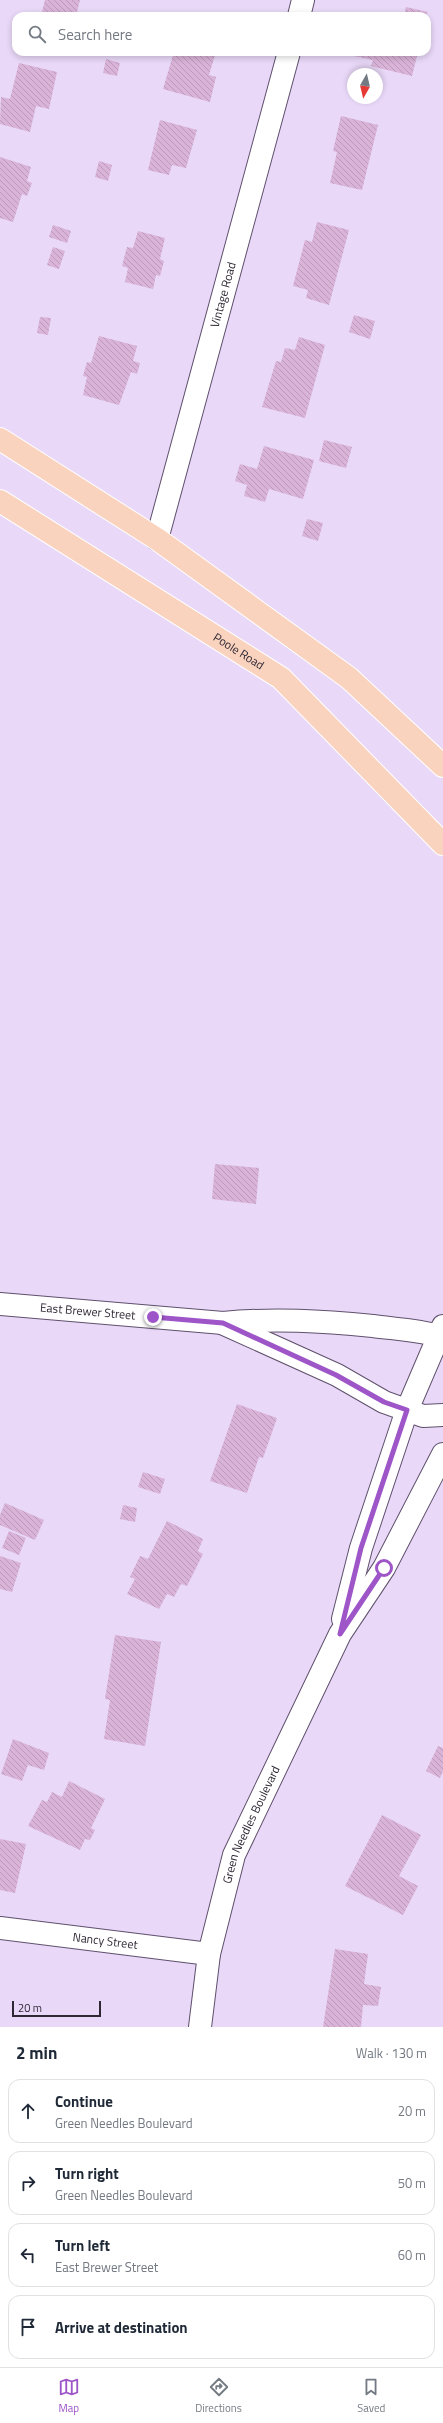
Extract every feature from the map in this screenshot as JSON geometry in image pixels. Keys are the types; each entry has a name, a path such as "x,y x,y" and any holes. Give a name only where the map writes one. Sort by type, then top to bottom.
{"main road":[{"path":"0,439 157,538 349,678 443,766"},
{"name":"Poole Road","path":"0,502 281,678 443,844"}],"street":[{"path":"300,12 303,0"},
{"name":"Vintage Road","path":"157,538 288,56"},
{"name":"East Brewer Street","path":"0,1304 223,1323 258,1319 317,1320 442,1333"},
{"name":"East Brewer Street","path":"223,1323 336,1375 384,1402 423,1416 443,1414"},
{"name":"Green Needles Boulevard","path":"340,1634 361,1548 407,1410 442,1333"},
{"name":"Green Needles Boulevard","path":"200,2027 210,1954 234,1855 340,1634 384,1568 443,1454"},
{"name":"Nancy Street","path":"0,1928 210,1954"}],"building":[{"path":"45,0 80,0 77,12 42,12"},
{"path":"406,7 427,12 405,12"},
{"path":"173,56 215,56 209,75 216,77 210,102 163,89"},
{"path":"354,56 417,56 412,76 371,66 373,60"},
{"path":"106,59 120,63 117,76 103,73"},
{"path":"19,63 57,72 49,109 36,106 30,132 0,124 1,97 10,99"},
{"path":"341,116 378,125 362,190 330,183 337,152 333,151"},
{"path":"160,120 197,130 186,168 172,165 169,175 148,170"},
{"path":"0,157 31,167 27,181 32,183 27,196 22,194 13,222 0,218"},
{"path":"99,161 112,165 108,181 95,177"},
{"path":"317,222 349,230 329,305 306,298 308,290 293,286 305,240 312,242"},
{"path":"53,225 71,231 67,243 49,237"},
{"path":"138,231 165,238 160,259 164,261 160,276 156,275 153,289 125,282 128,268 122,266 127,247 133,248"},
{"path":"53,247 65,251 59,269 47,265"},
{"path":"354,315 375,321 370,339 349,332"},
{"path":"40,317 51,318 48,335 37,333"},
{"path":"99,336 137,346 133,361 140,363 137,374 131,372 119,405 83,395 87,377 83,376 87,362 91,363"},
{"path":"299,337 325,345 305,418 262,407 276,361 281,362 285,348 295,350"},
{"path":"324,440 352,447 346,468 319,461"},
{"path":"264,446 314,460 303,499 269,489 265,502 244,496 247,485 235,481 240,464 257,469"},
{"path":"307,519 323,523 318,541 302,536"},
{"path":"215,1164 259,1168 256,1204 212,1199"},
{"path":"237,1404 277,1418 263,1458 259,1457 247,1493 210,1481"},
{"path":"143,1472 165,1479 160,1494 138,1487"},
{"path":"5,1503 44,1520 35,1540 0,1525 0,1515"},
{"path":"123,1505 137,1508 135,1522 120,1519"},
{"path":"167,1521 203,1539 198,1551 203,1554 187,1586 181,1584 174,1597 167,1594 159,1609 127,1594 135,1579 130,1577 140,1556 148,1559"},
{"path":"9,1531 26,1538 19,1555 2,1548"},
{"path":"0,1556 21,1563 12,1592 0,1589"},
{"path":"115,1635 161,1642 145,1746 104,1739 110,1700 105,1699"},
{"path":"13,1739 49,1753 44,1770 28,1765 22,1781 1,1774"},
{"path":"438,1746 443,1748 443,1771 440,1778 426,1771"},
{"path":"69,1781 105,1799 91,1828 95,1830 90,1840 85,1839 80,1850 28,1826 42,1800 47,1802 52,1792 62,1797"},
{"path":"382,1815 421,1835 399,1876 418,1886 403,1915 345,1886"},
{"path":"0,1839 26,1844 15,1893 0,1890"},
{"path":"335,1949 368,1954 364,1984 381,1987 378,2006 363,2005 361,2027 323,2027"}],"route":[{"path":"153,1317 223,1323 336,1375 384,1402 407,1410 361,1548 340,1634 384,1568"}]}
